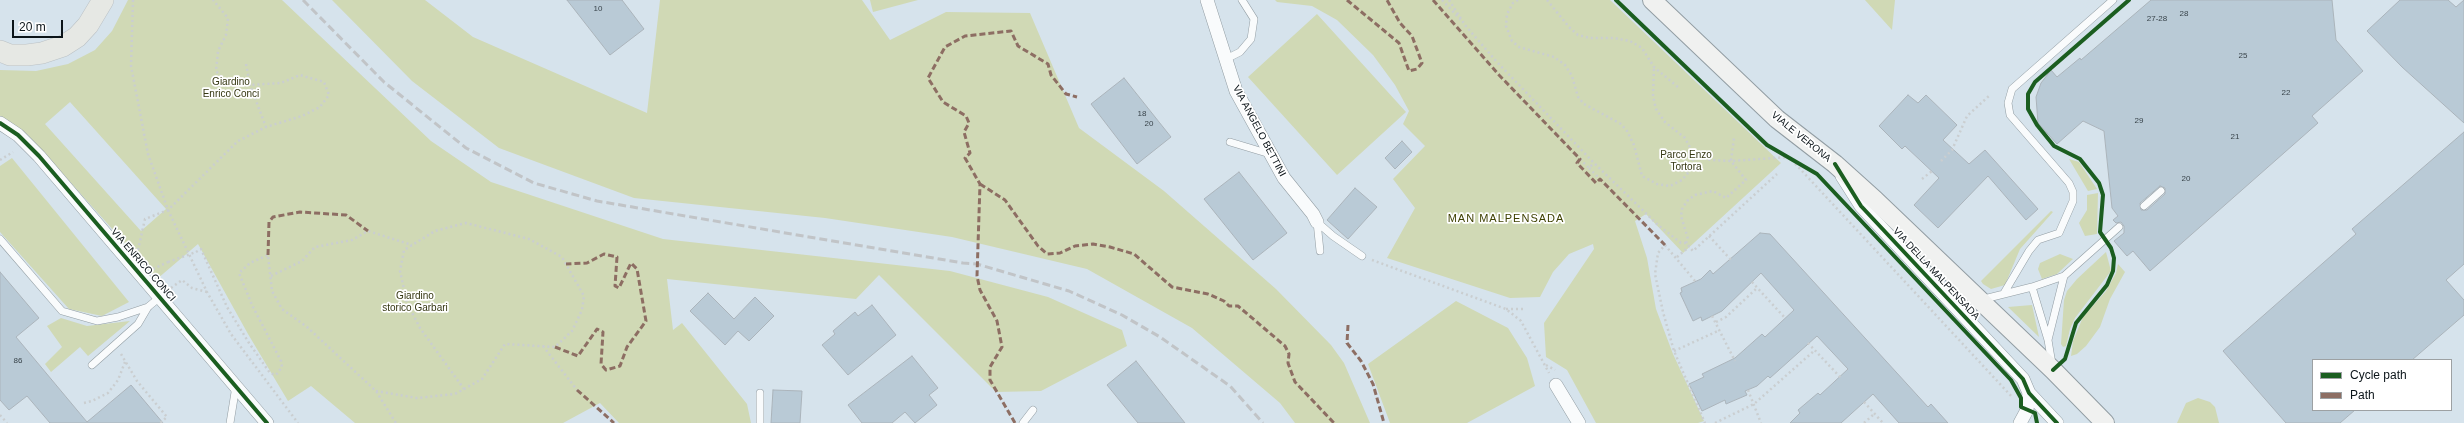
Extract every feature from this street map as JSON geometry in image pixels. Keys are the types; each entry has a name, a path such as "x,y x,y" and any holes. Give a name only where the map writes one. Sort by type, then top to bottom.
{"main road":[{"path":"0,52 10,55 27,55 63,46 77,37 88,25 103,0"},
{"name":"VIALE VERONA","path":"1652,0 1777,119 1834,164 1980,300 2053,370 2105,423"}],"street":[{"name":"VIA ANGELO BETTINI","path":"1207,0 1236,91 1284,178 1313,214 1317,222"},
{"name":"VIA ENRICO CONCI","path":"0,124 27,143 267,423"},
{"name":"VIA DELLA MALPENSADA","path":"1834,164 1861,206 2023,379 2029,393 2057,423"},
{"path":"1556,385 1578,423"},
{"path":"2020,423 2027,410 2029,393"}],"lane":[{"path":"1226,59 1240,52 1251,39 1254,19 1242,0"},
{"path":"2004,293 2029,251 2038,240 2059,233 2073,197 2069,183 2010,115 2008,103 2012,89 2113,0"},
{"path":"1230,142 1270,154"},
{"path":"2144,206 2161,192"},
{"path":"1317,222 1320,251"},
{"name":"VIA ANGELO BETTINI","path":"1317,222 1333,236 1362,256"},
{"path":"1980,300 2032,287 2064,276 2120,227"},
{"path":"0,238 62,311 96,321 118,317 148,307"},
{"path":"2048,340 2064,276"},
{"path":"2032,287 2048,340 2053,370"},
{"path":"92,365 138,324 148,307 160,297"},
{"path":"230,423 236,386"},
{"path":"760,393 760,423"},
{"path":"1023,423 1033,410"}],"path":[{"path":"133,0 131,66 148,154 168,210 207,292 231,334 298,423"},
{"path":"138,249 145,219 168,210 238,142 266,127 302,116 320,107 329,95 324,82 300,75 281,83 250,85 223,79 216,71 218,51 226,35 228,18 213,0"},
{"path":"1442,0 1466,25 1496,61 1594,163 1658,225 1681,243 1686,243 1693,251 1777,174"},
{"path":"1449,0 1466,25"},
{"path":"1518,0 1513,3 1507,14 1506,26 1512,41 1519,48 1554,57 1565,65 1572,76 1578,97 1584,104 1621,124 1627,131 1634,144 1639,170 1646,180 1657,184 1670,186 1682,180 1691,169 1694,155 1685,138 1665,122 1656,109 1652,96 1654,67"},
{"path":"1548,0 1569,27 1578,35 1590,38 1614,38 1630,41 1642,48 1654,67 1679,88"},
{"path":"246,64 250,85 266,127"},
{"path":"1941,161 1952,150 1967,116 1990,95"},
{"path":"1686,243 1688,239 1682,216 1682,209 1687,201 1704,192 1713,191 1724,197 1729,196 1746,180 1731,161 1734,138"},
{"path":"1778,151 1806,168"},
{"path":"0,160 9,155"},
{"path":"1694,155 1711,160 1731,161 1789,157"},
{"path":"1789,157 2016,401"},
{"path":"1580,159 1600,179"},
{"path":"1589,168 1594,163"},
{"path":"1922,179 1932,171"},
{"path":"376,391 417,398 455,394 464,389 482,379 505,344 555,347 572,331 582,310 584,296 562,257 529,239 466,223 435,231 404,250 400,271 407,303 420,328 464,389"},
{"path":"271,276 302,261 315,247 352,240 368,231 412,245"},
{"path":"1709,236 1732,261"},
{"path":"1695,281 1666,245 1658,253 1655,274 1674,351 1705,423"},
{"path":"1677,257 1689,246"},
{"path":"168,262 196,252 200,249 226,307 270,373 276,375 282,367 281,362 252,305 238,273 250,263 268,255 272,291 282,309 307,327 376,391 396,423"},
{"path":"1362,256 1506,309 1521,321 1556,385"},
{"path":"160,297 182,280 192,288 207,292"},
{"path":"1752,282 1786,318"},
{"path":"1716,322 1726,317 1757,288"},
{"path":"1506,309 1525,308"},
{"path":"1712,316 1735,361"},
{"path":"1674,351 1720,330"},
{"path":"1808,343 1841,378"},
{"path":"543,346 577,390"},
{"path":"1715,423 1754,404 1815,350"},
{"path":"84,403 92,401 108,393 118,380 125,362 167,417 160,423"},
{"path":"1748,390 1761,423"},
{"path":"1864,402 1883,423"},
{"path":"1864,423 1874,414"},
{"path":"0,415 7,423"}],"green space":[{"path":"128,0 282,0 431,141 491,182 663,239 950,271 1048,297 1122,330 1127,346 1041,391 996,392 879,275 856,299 667,279 673,330 682,323 747,404 751,423 619,423 600,403 563,423 355,423 311,386 288,401 248,334 198,244 157,279 28,135 0,118 0,70 36,71 68,64 95,50 112,31","holes":["70,102 166,209 141,231 45,124"]},
{"path":"332,0 425,0 473,37 647,113 660,0 862,0 890,40 946,12 1030,13 1079,128 1164,191 1276,289 1331,345 1344,363 1370,423 1295,423 1280,403 1192,328 1087,269 952,237 825,218 634,198 499,148 412,81"},
{"path":"870,0 918,0 873,12"},
{"name":"Parco Enzo Tortora","path":"1275,0 1610,0 1781,163 1683,253 1646,214 1635,221 1647,258 1656,309 1673,354 1704,421 1698,423 1596,423 1567,370 1546,357 1544,323 1594,249 1593,244 1569,254 1553,272 1540,297 1510,298 1387,258 1415,208 1393,179 1425,146 1403,124 1409,111 1395,85 1373,55 1337,20 1312,6 1277,2"},
{"path":"1865,0 1895,0 1892,30"},
{"path":"1317,14 1406,112 1337,175 1248,77"},
{"path":"12,158 129,302 102,316 69,309 0,232 0,166"},
{"path":"2069,159 2079,162 2097,189 2088,191"},
{"path":"2098,193 2097,234 2085,236 2079,223 2087,210 2087,195"},
{"path":"2051,211 2053,212 2020,249 2005,285 1991,289 1983,284 1981,281"},
{"path":"2106,252 2111,271 2075,318 2070,329 2066,346 2063,347 2061,344 2064,300 2067,291 2077,279"},
{"path":"2060,254 2073,259 2057,274 2042,279 2038,269 2040,263"},
{"path":"2118,264 2125,272 2110,299 2100,327 2086,346 2077,354 2071,356 2073,341 2083,317 2106,291 2116,273"},
{"path":"1456,301 1508,328 1527,358 1535,386 1467,423 1390,423 1368,364"},
{"path":"2032,305 2039,337 2008,307"},
{"path":"61,318 87,326 130,321 88,356 80,347 51,372 45,364 62,347 47,326"},
{"path":"2198,398 2210,402 2215,407 2219,423 2177,423 2186,403"}],"building":[{"path":"567,0 622,0 644,29 610,55"},
{"path":"2151,0 2332,0 2336,40 2363,71 2312,116 2318,123 2150,271 2133,251 2127,256 2114,241 2124,233 2124,226 2121,222 2116,223 2113,220 2118,216 2112,208 2104,131 2083,121 2057,144 2038,123 2036,97 2041,83 2051,70 2057,77 2080,58 2081,60","holes":["2160,186 2165,188 2165,194 2147,210 2141,210 2140,203"]},
{"path":"2400,0 2448,0 2456,7 2464,0 2464,123 2402,67 2367,31"},
{"path":"1124,78 1171,137 1137,164 1091,104"},
{"path":"1908,95 1918,103 1926,95 1957,125 1943,140 1969,164 1985,150 2038,209 2026,220 1988,176 1938,228 1914,205 1939,178 1905,146 1902,149 1879,126"},
{"path":"2464,132 2464,264 2446,280 2464,300 2464,315 2413,359 2312,359 2312,411 2354,411 2340,423 2286,423 2223,351 2356,234 2352,229"},
{"path":"1402,141 1412,152 1395,169 1385,158"},
{"path":"1239,172 1287,233 1253,260 1204,199"},
{"path":"1355,188 1377,207 1348,239 1327,220"},
{"path":"1760,233 1770,234 1928,407 1931,404 1948,423 1899,423 1873,394 1841,423 1790,423 1800,413 1798,410 1818,393 1820,395 1848,369 1817,336 1770,378 1768,376 1757,386 1745,391 1747,395 1726,404 1725,400 1702,411 1689,384 1704,377 1702,374 1735,358 1762,334 1765,337 1794,310 1761,273 1722,311 1702,321 1701,317 1693,321 1680,293 1682,292 1681,288 1701,279 1710,270 1713,274"},
{"path":"0,272 39,318 16,337 87,422 131,385 163,423 50,423 27,396 9,410 0,400"},
{"path":"708,293 734,319 755,297 774,316 749,341 738,331 725,345 690,311"},
{"path":"872,305 896,335 848,375 822,345 835,334 833,331 855,312 858,316"},
{"path":"912,356 938,388 929,395 937,405 915,423 905,412 892,423 862,423 848,405"},
{"path":"1136,361 1185,423 1138,423 1107,385"},
{"path":"773,390 802,391 800,423 771,423"}],"railway":[{"path":"303,0 384,82 466,148 534,183 597,201 963,263 977,264 1069,291 1122,315 1160,337 1230,386 1263,423"}],"marked path":[{"path":"1347,0 1399,43 1409,71 1417,69 1422,63 1412,36 1400,23 1387,0"},
{"path":"1433,0 1499,75 1580,159 1577,163 1596,183 1600,179 1665,245"},
{"path":"1015,423 990,380 990,367 1002,347 997,321 980,290 977,276 980,184 965,158 970,153 964,132 969,123 966,116 943,102 928,78 945,47 965,36 1011,31 1018,46 1048,64 1051,75 1066,94 1077,97"},
{"path":"980,184 1005,200 1038,246 1047,254 1060,253 1075,246 1093,244 1110,247 1134,254 1172,287 1208,294 1224,301 1229,306 1238,306 1285,346 1289,354 1288,363 1295,382 1334,423"},
{"path":"268,255 269,222 273,217 300,212 346,215 368,231"},
{"path":"555,347 578,356 597,329 603,332 601,364 606,370 620,366 627,347 646,321 637,269 631,263 619,288 615,286 617,257 604,254 587,263 566,264"},
{"path":"1348,325 1347,343 1361,361 1373,384 1384,423"},
{"path":"577,390 614,423"}],"cycle path":[{"path":"1616,0 1767,145 1817,174 2011,380 2021,398 2021,407 2035,413 2037,423"},
{"path":"2053,370 2065,359 2076,323 2107,285 2113,271 2114,258 2111,248 2100,232 2103,195 2099,183 2080,159 2054,146 2037,125 2028,109 2028,94 2035,82 2129,0"},
{"path":"0,123 18,135 39,156 267,423"},
{"path":"1835,164 1861,206 2023,379 2029,393 2057,423"}],"district":[{"name":"MAN MALPENSADA","path":"1506,219"}],"park label":[{"name":"Giardino Enrico Conci","path":"231,88"},
{"name":"Giardino storico Garbari","path":"415,302"}]}
